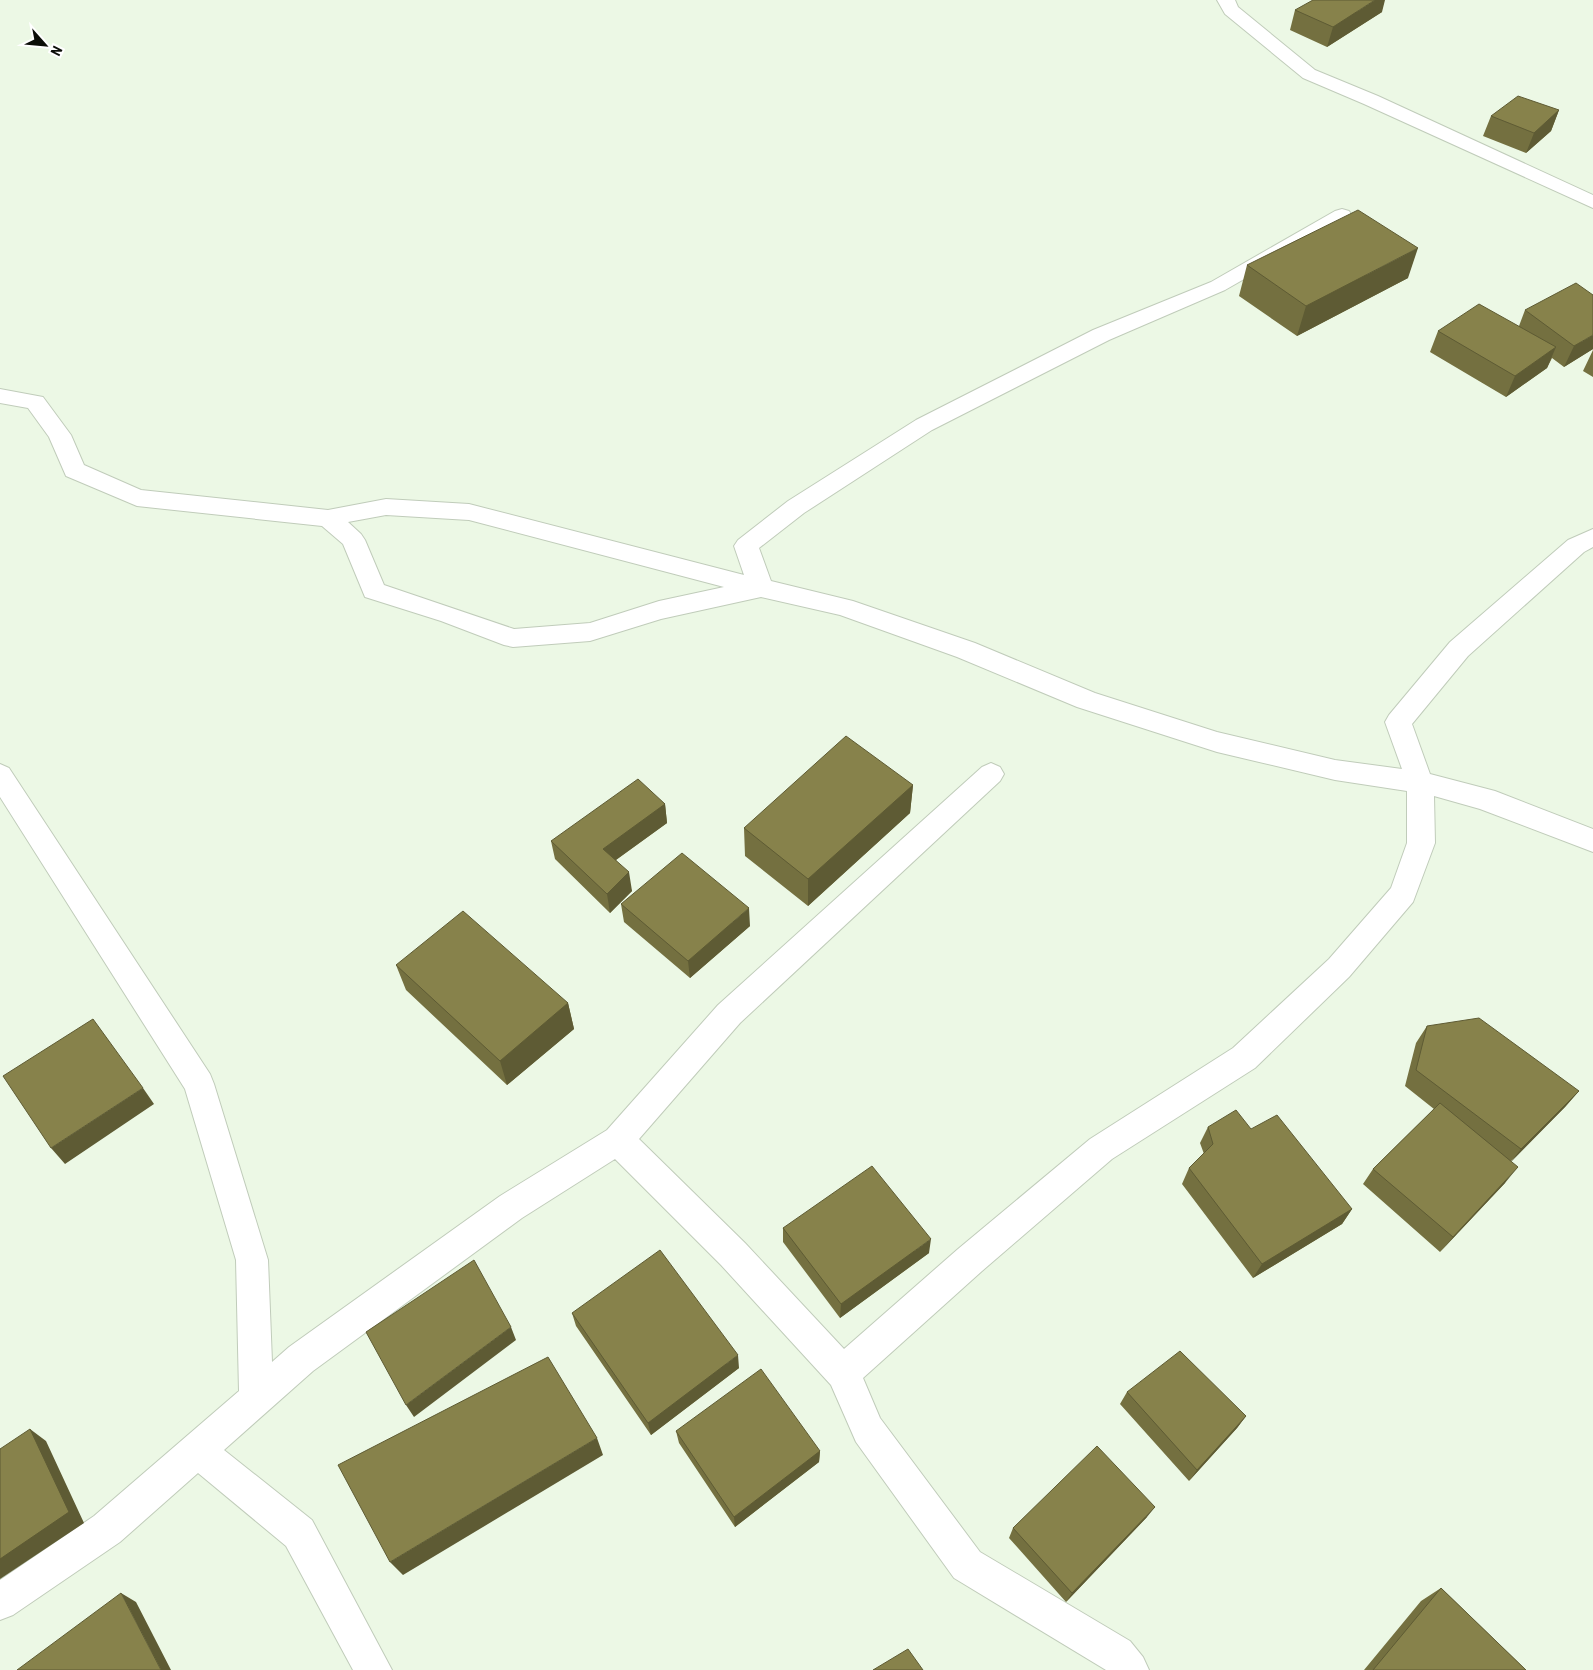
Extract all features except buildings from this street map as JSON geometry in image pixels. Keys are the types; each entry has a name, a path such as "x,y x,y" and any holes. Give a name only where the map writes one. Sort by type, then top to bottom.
{"street":[{"path":"1225,1 1231,10 1309,74 1371,100 1593,202"},
{"path":"761,588 746,546 796,507 844,476 924,425 1101,335 1218,286 1342,216"},
{"path":"0,396 35,402 60,435 74,470 137,498 328,518 386,507 469,512 761,588 844,607 966,650 1086,700 1217,742 1335,770 1420,782 1485,798 1593,841"},
{"path":"328,518 353,540 374,591 450,615 512,638 590,632 659,610 761,588"},
{"path":"843,1373 970,1260 1102,1149 1244,1058 1339,968 1403,894 1421,843 1420,782 1398,722 1459,649 1576,546 1593,537"},
{"path":"0,1602 107,1529 301,1359 511,1207 618,1140 729,1014 991,774"},
{"path":"0,775 199,1084 252,1260 256,1399"},
{"path":"618,1140 733,1254 843,1373 868,1430 967,1565 1117,1654 1130,1670"},
{"path":"197,1450 299,1533 373,1670"}]}
